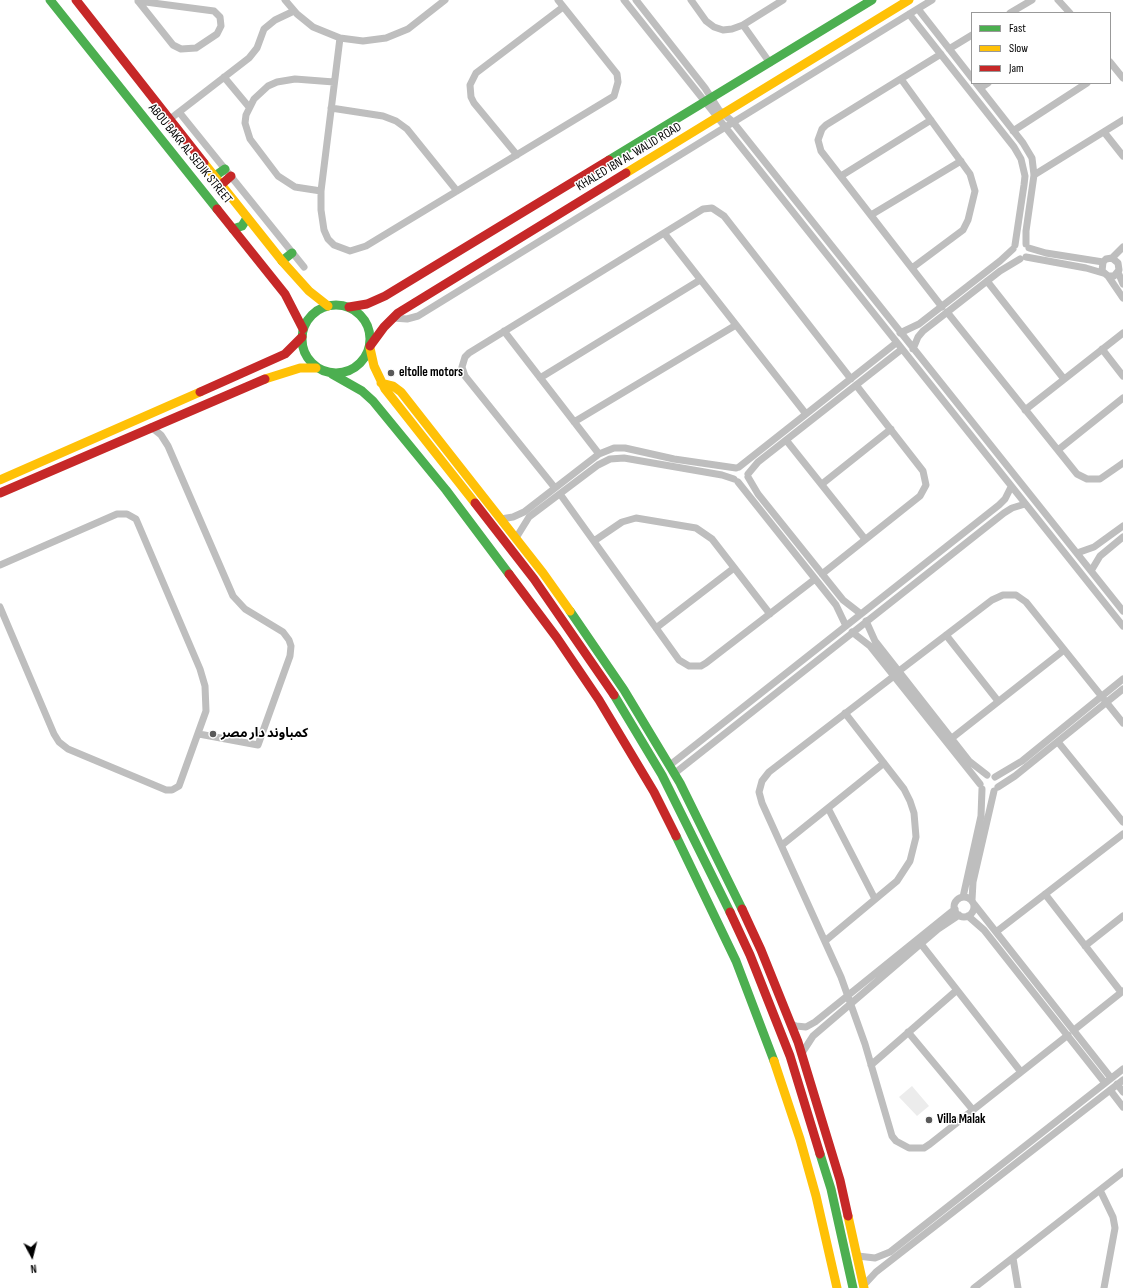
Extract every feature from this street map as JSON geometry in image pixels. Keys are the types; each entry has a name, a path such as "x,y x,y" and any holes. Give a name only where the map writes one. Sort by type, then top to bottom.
{"main road":[{"name":"ABOU BAKR AL SEDIK STREET","path":"50,0 285,294 302,333"},
{"name":"ABOU BAKR AL SEDIK STREET","path":"76,0 282,260 309,291 328,306"},
{"name":"KHALED IBN AL WALID ROAD","path":"349,307 368,304 385,296 872,0"},
{"name":"KHALED IBN AL WALID ROAD","path":"370,347 393,318 909,0"},
{"path":"215,176 225,169"},
{"path":"222,184 231,176"},
{"path":"233,229 242,226 248,218"},
{"path":"282,260 292,253"},
{"path":"0,480 285,354 302,333 313,314 328,306 342,305 358,312 367,323 371,337 370,347 374,366 381,383 534,579 570,628 613,693 657,766 716,880 750,955 790,1056 831,1189 853,1288"},
{"path":"302,333 307,357 316,368"},
{"path":"332,374 340,374 356,368 364,359 370,347"},
{"path":"270,361 275,375"},
{"path":"0,493 275,375 300,368 316,368 332,374 362,391 373,400 446,490 553,632 599,700 648,783 690,862 736,961 780,1076 818,1203 836,1288"},
{"path":"381,383 392,386 401,392 502,519 580,623 624,690 675,773 739,902 802,1053 840,1180 864,1287"},
{"path":"690,862 698,862 703,855"},
{"path":"701,886 707,879 716,880"}],"street":[{"path":"138,0 210,10 218,13 221,26 217,34 196,48 181,49 173,45 138,0"},
{"path":"285,0 294,11 313,27 340,38 351,40 375,40 397,34 408,28 445,0"},
{"path":"340,38 321,191 322,222 328,239 337,247 350,251 366,246 608,101 617,89 618,82 612,68 558,0"},
{"path":"624,0 721,116 733,122 1123,611"},
{"path":"636,0 705,88 708,101"},
{"path":"691,0 706,21 714,28 723,30 732,29 743,25 783,0"},
{"path":"393,318 407,319 418,316 932,0"},
{"path":"1012,12 1032,0"},
{"path":"1058,0 1069,12"},
{"path":"517,155 474,103 471,97 470,84 476,73 563,7"},
{"path":"918,9 971,77"},
{"path":"170,119 254,54 261,36 269,24 294,11"},
{"path":"909,14 1014,146 1021,159 1025,176 1014,254 1023,258 1114,276 1120,267"},
{"path":"743,25 770,63"},
{"path":"949,48 971,36"},
{"path":"940,54 822,129 819,134 819,146 871,216 1077,474 1087,479 1100,479 1123,463"},
{"path":"1111,66 1123,78"},
{"path":"224,77 249,106"},
{"path":"900,79 961,161 973,179 975,191 968,221 959,233 912,268"},
{"path":"321,191 295,187 278,176 250,139 245,123 249,106 261,92 272,84 286,80 334,82"},
{"path":"1013,131 1086,84"},
{"path":"900,333 916,327 945,310 1005,267 1023,258 1028,246 1027,225 1034,175 1032,158 978,85"},
{"path":"331,108 383,116 396,121 406,129 458,191"},
{"path":"179,112 304,267"},
{"path":"721,116 724,127 1123,626"},
{"path":"841,176 931,120"},
{"path":"1034,175 1123,120"},
{"path":"1104,132 1123,156"},
{"path":"871,216 961,161"},
{"path":"815,579 706,663 695,667 684,664 679,660 558,491 463,372 463,362 468,353 703,209 712,208 721,212 851,379"},
{"path":"664,233 806,414"},
{"path":"913,349 920,334 1020,242 1060,256 1102,262 1106,259 1112,258 1123,247"},
{"path":"1112,258 1117,261 1120,267 1123,284"},
{"path":"1102,262 1101,268 1123,298"},
{"path":"840,272 848,267"},
{"path":"540,378 700,280"},
{"path":"987,281 1064,379"},
{"path":"574,422 736,324"},
{"path":"504,331 599,454"},
{"path":"1025,410 1123,333"},
{"path":"846,626 839,610 732,474 737,467 851,379 896,342"},
{"path":"502,519 513,517 524,512 601,462 614,458 722,475 736,481 743,482 758,462 902,349"},
{"path":"1102,350 1123,376"},
{"path":"822,574 920,496 926,485 923,470 856,385"},
{"path":"1058,450 1123,398"},
{"path":"151,427 161,435 168,446 233,596 245,609 283,632 290,640 291,646 290,656 258,745 199,734"},
{"path":"822,484 891,430"},
{"path":"975,442 983,436"},
{"path":"786,440 866,540"},
{"path":"516,538 529,518 558,491 599,454 614,448 625,448 681,460 737,467 746,469 748,476 758,494 847,604 861,614"},
{"path":"670,765 981,520 1002,502 1011,487"},
{"path":"675,773 986,526 1008,510 1025,504"},
{"path":"0,565 117,514 127,514 136,519 203,678 206,694 206,711 181,784 170,790 116,770 66,748 54,734 0,607"},
{"path":"594,541 622,522 636,518 696,528 712,539 770,614"},
{"path":"981,520 986,526"},
{"path":"1077,553 1094,548 1123,526"},
{"path":"1091,571 1100,556 1123,538"},
{"path":"1063,552 1071,546"},
{"path":"656,628 734,568"},
{"path":"902,582 907,588"},
{"path":"1044,894 1122,992 930,1144 916,1149 902,1146 892,1136 871,1064 848,996 825,941 760,797 759,792 762,780 845,713 992,600 1009,594 1016,595 1026,602 1123,724"},
{"path":"866,621 875,641 896,674 981,786 989,793 1015,776 1123,689"},
{"path":"852,632 867,643 896,674 952,738 973,765 998,780 974,876 974,910 968,916"},
{"path":"946,635 998,701"},
{"path":"952,738 1064,650"},
{"path":"995,777 1022,761 1123,679"},
{"path":"825,941 897,881 905,872 914,849 916,837 914,813 910,802 884,763 845,713"},
{"path":"1058,742 1123,822"},
{"path":"782,845 884,763"},
{"path":"791,1024 801,1027 811,1025 954,909 955,902 963,897 981,816 981,786 983,777 988,775"},
{"path":"828,808 875,899"},
{"path":"996,932 1123,834"},
{"path":"963,897 973,902 1071,1033"},
{"path":"954,909 959,916"},
{"path":"802,1053 813,1036 920,944 944,925 959,916 968,916 984,930 1109,1080 1123,1092"},
{"path":"1085,946 1123,916"},
{"path":"920,944 1021,1072"},
{"path":"871,1064 957,990"},
{"path":"908,1032 973,1110"},
{"path":"858,1256 874,1258 890,1252 1123,1069"},
{"path":"1116,1085 1123,1107"},
{"path":"864,1287 876,1272 1116,1085"},
{"path":"1038,1135 1043,1142"},
{"path":"974,1288 1123,1172"},
{"path":"1100,1190 1111,1212 1114,1223 1104,1288"},
{"path":"1013,1258 1018,1288"}],"shaded area":[{"path":"912,1086 929,1106 917,1116 899,1097"}],"traffic: fast":[{"path":"50,0 217,209"},
{"path":"609,160 872,0"},
{"path":"215,176 225,169"},
{"path":"233,229 242,226 247,218"},
{"path":"282,261 292,253"},
{"path":"329,305 343,305 355,310 365,320 370,332 370,339 370,346 365,358 355,368 343,373 329,373 317,368 307,358 302,346 302,332 307,320 317,310 329,305"},
{"path":"332,374 362,391 373,401 446,490 509,574"},
{"path":"570,611 624,690 680,783 742,909"},
{"path":"614,695 662,775 730,912"},
{"path":"676,836 736,961 774,1061"},
{"path":"820,1154 831,1189 853,1288"}],"traffic: slow":[{"path":"626,173 909,0"},
{"path":"204,163 282,261 309,291 328,306"},
{"path":"370,348 374,366 385,389 475,503"},
{"path":"265,379 300,368 316,368"},
{"path":"381,383 393,386 401,392 543,573 570,611"},
{"path":"0,480 200,392"},
{"path":"774,1061 800,1139 816,1196 837,1288"},
{"path":"848,1216 864,1288"}],"traffic: jam":[{"path":"76,0 204,163"},
{"path":"349,307 367,304 385,296 609,160"},
{"path":"370,346 384,327 398,313 626,173"},
{"path":"222,184 231,176"},
{"path":"217,209 285,294 303,329"},
{"path":"200,392 285,354 302,337"},
{"path":"0,493 265,379"},
{"path":"475,503 534,579 614,695"},
{"path":"509,574 557,638 599,700 654,792 676,836"},
{"path":"742,909 761,950 798,1042 840,1180 848,1216"},
{"path":"730,912 750,955 790,1056 820,1154"}],"place":[{"name":"eltolle motors","path":"391,373"},
{"name":"كمباوند دار مصر","path":"213,734"},
{"name":"Villa Malak","path":"929,1120"}]}
